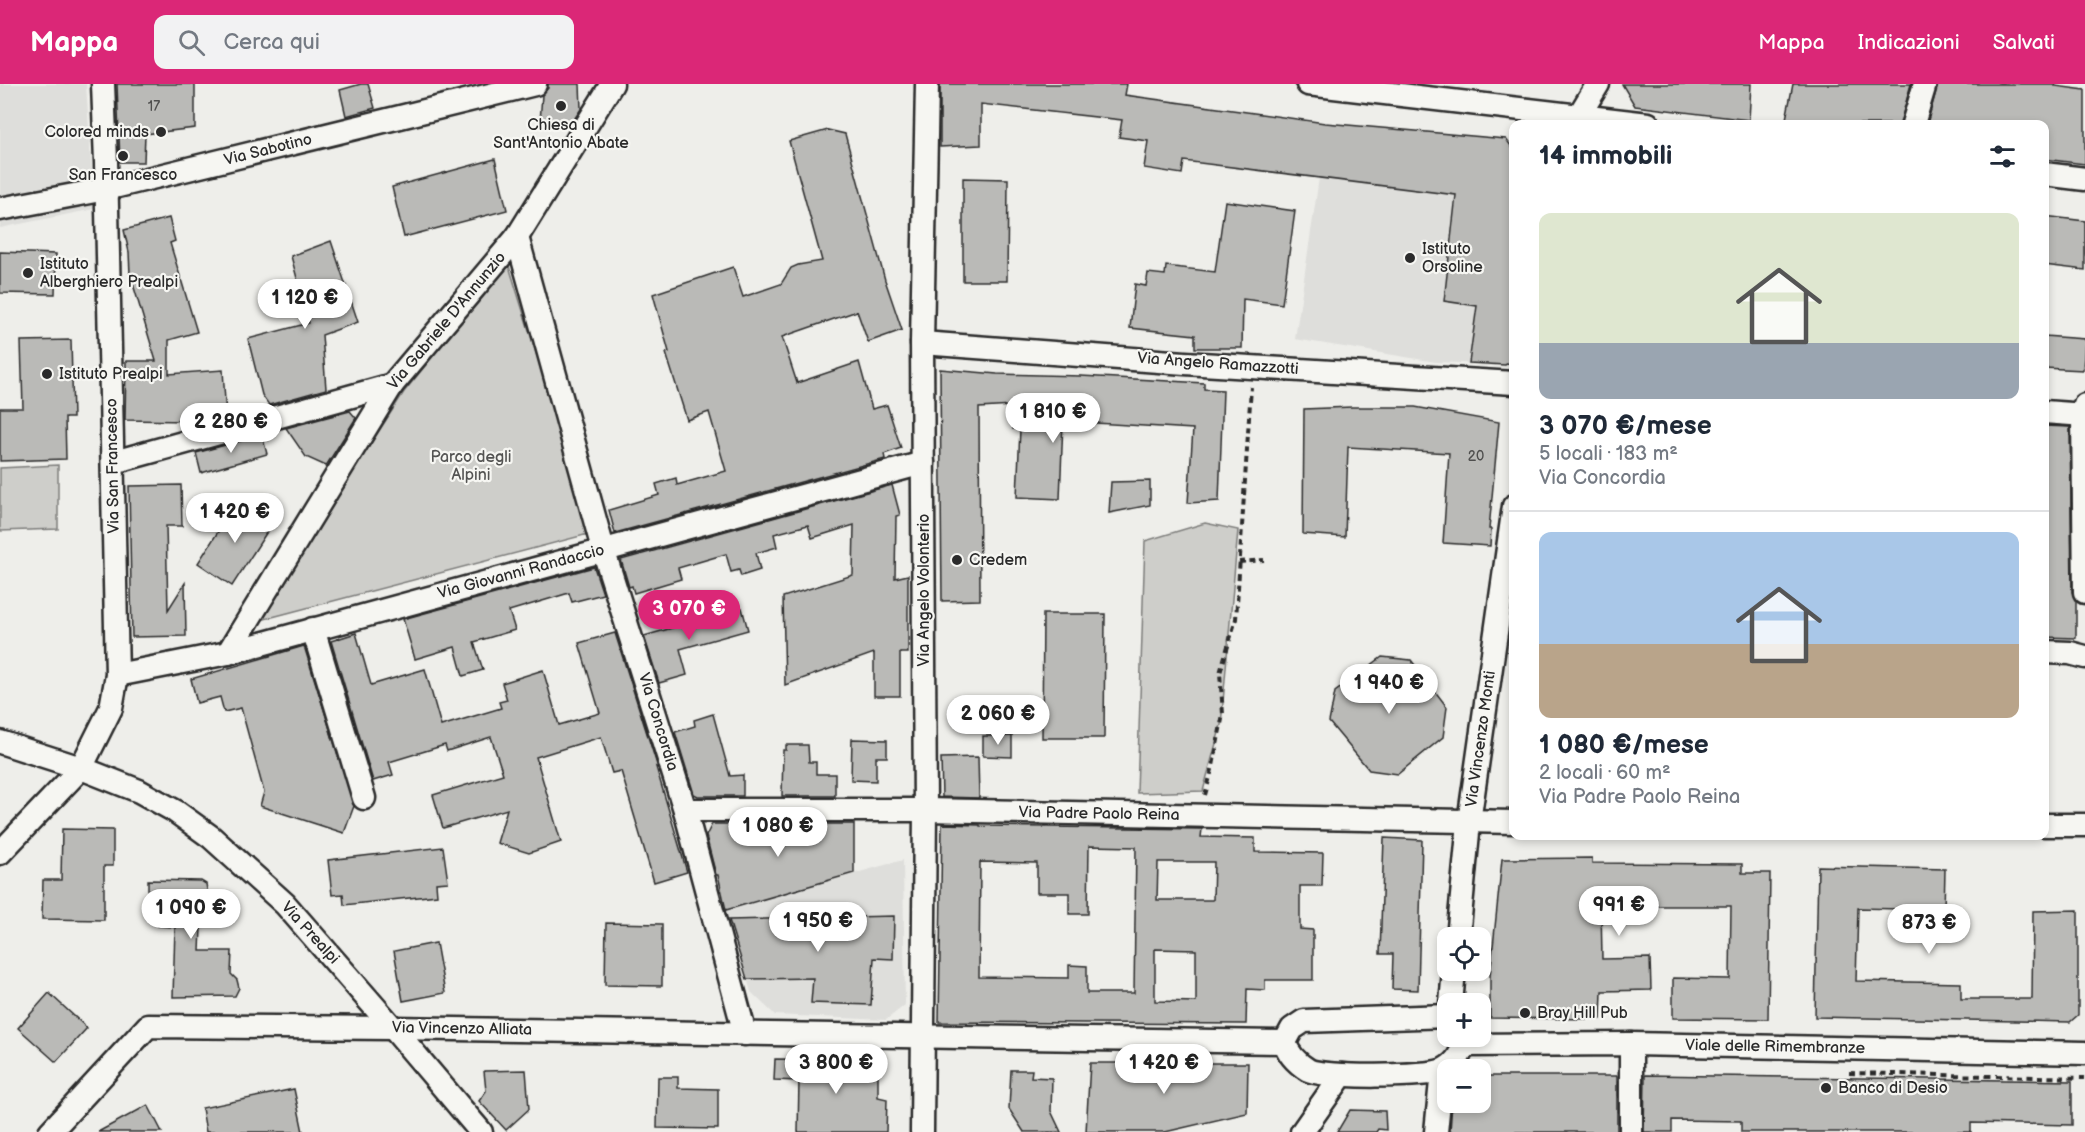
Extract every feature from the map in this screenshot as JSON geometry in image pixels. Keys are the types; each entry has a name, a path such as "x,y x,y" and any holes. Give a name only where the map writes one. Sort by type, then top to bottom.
{"street":[{"name":"Via San Francesco","path":"0,853 81,768 111,708 117,675 114,462 103,84"},
{"name":"Via Sabotino","path":"0,209 106,189 535,84"},
{"name":"Via Gabriele D'Annunzio","path":"228,652 392,385 517,237 612,84"},
{"name":"Via Angelo Volonterio","path":"922,1132 921,1037 925,810 922,343 927,84"},
{"path":"1308,84 1569,120"},
{"path":"1577,120 1598,84"},
{"path":"1914,120 1925,84"},
{"path":"2049,175 2085,179"},
{"name":"Via Concordia","path":"517,237 603,549 685,810 746,1035"},
{"name":"Via Angelo Ramazzotti","path":"922,343 1509,383"},
{"path":"114,462 392,385"},
{"path":"2049,412 2084,412 2085,592"},
{"name":"Via Giovanni Randaccio","path":"117,675 228,652 923,463"},
{"name":"Via Vincenzo Monti","path":"1459,927 1469,822 1509,541"},
{"path":"313,629 364,798"},
{"path":"2049,652 2070,652 2085,657"},
{"name":"Via Prealpi","path":"0,742 81,768 139,791 175,811 211,837 285,904 481,1132"},
{"name":"Via Padre Paolo Reina","path":"685,810 925,810 1509,822"},
{"path":"2049,825 2085,825"},
{"path":"1437,1016 1304,1020 1292,1029 1285,1042 1287,1051 1295,1061 1311,1071 1342,1075 1437,1072"},
{"name":"Via Vincenzo Alliata","path":"50,1132 148,1026 1285,1042"},
{"name":"Viale delle Rimembranze","path":"1491,1042 2085,1053"},
{"path":"1631,1044 1631,1132"},
{"path":"1302,1132 1342,1075"},
{"path":"1436,1132 1438,1113"}],"path":[{"path":"1199,816 1213,766 1223,714 1220,673 1236,619 1252,367"},
{"path":"1239,562 1264,560"}],"shaded area":[{"path":"0,84 86,84 94,209 0,228"},
{"name":"Istituto Orsoline","path":"1325,123 1506,139 1509,362 1505,365 1436,362 1295,339"},
{"path":"903,860 905,1005 886,1020 775,1015 751,992 726,909"}],"green space":[{"name":"Parco degli Alpini","path":"508,263 592,533 257,621 404,392"},
{"path":"58,465 58,529 0,531 0,468"},
{"path":"1205,523 1238,530 1221,725 1203,791 1137,793 1145,541"}],"building":[{"path":"117,84 195,84 195,128 145,134 144,162 120,162"},
{"path":"368,84 375,108 346,116 340,90"},
{"name":"Chiesa di Sant'Antonio Abate","path":"548,84 580,84 581,109 571,124 540,122 542,95 548,88"},
{"path":"940,84 1127,84 1125,95 1325,123 1506,139 1509,143 1509,363 1505,365 1469,363 1477,306 1444,301 1456,195 1184,161 1182,174 1144,168 1148,141 1119,137 1122,120 981,104 981,145 940,147"},
{"path":"1622,84 1751,84 1749,120 1635,106"},
{"path":"1793,84 1911,84 1901,120 1786,120"},
{"path":"1938,84 2056,84 2055,86 2085,90 2085,164 2049,160 2049,120 1928,120"},
{"path":"828,130 845,134 885,280 902,330 868,342 857,311 782,337 797,383 859,362 872,409 887,405 901,448 884,454 885,459 615,533 609,510 659,495 656,484 676,478 677,485 726,471 709,412 687,420 666,353 669,352 653,294 733,267 743,297 781,284 791,268 822,261 789,141"},
{"path":"495,159 507,210 404,237 392,187"},
{"path":"963,178 1008,179 1007,281 963,281"},
{"path":"1225,201 1295,211 1282,304 1243,299 1242,348 1195,348 1195,335 1130,328 1135,284 1146,286 1148,273 1165,275 1166,266 1215,272"},
{"path":"2049,217 2085,221 2085,270 2049,266"},
{"path":"169,218 175,241 170,243 197,332 169,340 169,374 223,370 226,417 188,427 187,421 125,420 126,361 156,361 130,274 129,252 124,230"},
{"path":"331,241 358,322 322,335 326,389 269,405 262,395 248,339 309,323 291,256"},
{"name":"Istituto Alberghiero Prealpi","path":"0,252 56,254 55,294 0,293"},
{"path":"2049,336 2085,339 2083,370 2049,368"},
{"name":"Istituto Prealpi","path":"71,340 73,418 65,418 66,459 0,461 0,408 23,408 21,341"},
{"path":"940,369 997,374 1204,383 1204,389 1223,390 1219,501 1188,503 1193,429 1063,421 1060,499 1017,497 1020,429 1013,429 1013,406 979,408 980,600 942,601"},
{"path":"1415,407 1499,422 1489,529 1491,529 1490,546 1443,543 1449,453 1348,447 1345,537 1303,534 1304,409"},
{"path":"350,411 356,418 326,466 306,457 286,428"},
{"path":"2049,426 2070,427 2072,592 2076,601 2076,638 2049,637"},
{"path":"262,435 267,454 201,473 196,453"},
{"path":"1150,481 1150,505 1109,513 1111,482"},
{"path":"181,485 182,526 166,526 168,610 185,583 186,636 132,637 129,486"},
{"path":"892,485 900,515 896,516 895,578 908,575 908,653 900,653 900,696 874,696 874,653 785,685 783,597 853,575 854,525 812,538 808,525 774,534 777,547 756,553 760,570 741,576 739,570 731,572 726,554 678,568 681,579 634,593 632,586 629,587 621,560"},
{"path":"237,502 272,524 232,586 198,563"},
{"path":"594,567 603,594 572,602 569,593 509,611 515,630 474,642 483,670 463,676 455,647 415,659 403,619"},
{"path":"742,608 748,630 680,649 687,675 659,683 644,636"},
{"path":"1043,614 1105,614 1104,738 1042,738"},
{"path":"356,633 371,685 425,669 441,726 501,708 499,702 507,700 502,683 543,670 559,725 600,713 579,643 615,633 658,768 656,767 687,872 654,882 621,771 612,773 601,737 536,757 561,842 529,853 497,843 507,809 443,828 433,795 503,774 491,737 447,751 445,745 389,762 393,775 373,781 331,641"},
{"path":"304,646 354,806 344,833 260,806 264,792 241,708 224,712 220,697 197,703 191,679"},
{"path":"1382,657 1411,660 1447,707 1443,737 1398,774 1369,770 1329,722 1335,692"},
{"path":"713,714 730,776 743,775 743,796 698,796 694,794 675,732 695,726 694,720"},
{"path":"983,736 1012,736 1012,757 983,756"},
{"path":"852,739 887,740 887,757 876,757 876,781 851,780"},
{"path":"786,745 808,745 809,762 816,762 816,774 835,774 835,796 782,796 783,750 786,750"},
{"path":"978,757 979,798 942,797 941,758"},
{"path":"712,824 854,824 854,873 726,910 706,836"},
{"path":"942,824 1202,829 1201,837 1255,838 1255,852 1323,853 1322,886 1300,886 1300,929 1313,930 1313,980 1265,980 1265,990 1247,989 1246,1024 939,1022","holes":["1089,846 1136,847 1134,993 1087,993 1087,966 1069,965 1069,978 979,977 980,862 1037,863 1037,893 1069,893 1069,914 1088,914","1158,862 1214,862 1213,900 1157,900","1155,949 1196,950 1196,1002 1155,1001"]},
{"path":"62,829 113,830 113,866 104,866 104,920 42,919 43,880 61,880"},
{"path":"1384,838 1422,840 1418,990 1392,989 1393,954 1380,954"},
{"path":"443,847 448,882 436,883 437,895 344,905 343,894 332,895 328,860"},
{"path":"1592,858 1592,863 1742,864 1742,873 1770,873 1768,1019 1673,1018 1673,978 1730,979 1731,906 1601,906 1602,959 1650,958 1651,990 1602,991 1601,1019 1491,1018 1491,966 1502,859"},
{"path":"1818,866 1945,869 1944,910 1858,908 1856,981 1961,983 1961,999 2032,999 2033,911 2078,910 2078,1015 2070,1022 1815,1017"},
{"path":"148,880 201,881 206,884 208,896 202,904 200,951 232,951 231,974 237,980 239,988 235,996 173,997 175,927 158,926 158,913 148,912"},
{"path":"894,916 893,959 874,958 871,1005 811,1003 813,978 747,979 729,920"},
{"path":"606,923 662,924 662,986 605,985"},
{"path":"436,943 445,993 403,1001 394,951"},
{"path":"49,993 87,1028 56,1062 18,1028"},
{"path":"775,1059 878,1060 878,1097 887,1099 886,1132 798,1132 799,1081 774,1080"},
{"path":"1090,1063 1248,1063 1247,1113 1165,1132 1086,1132"},
{"path":"526,1070 529,1109 506,1130 479,1101 486,1091 484,1071"},
{"path":"1011,1070 1032,1070 1031,1077 1052,1078 1051,1111 1061,1132 1024,1132 1009,1109"},
{"path":"1645,1075 2072,1081 2072,1125 1971,1123 1971,1132 1741,1132 1741,1121 1672,1120 1672,1132 1644,1132"},
{"path":"1491,1076 1617,1076 1617,1132 1450,1132 1451,1113 1491,1113"},
{"path":"658,1077 678,1077 678,1088 718,1089 718,1129 657,1128"},
{"path":"294,1089 303,1132 206,1132 202,1108"},
{"path":"148,1105 162,1132 98,1132"},
{"path":"1350,1110 1385,1111 1386,1130 1337,1132"}],"place":[{"name":"Chiesa di Sant'Antonio Abate","path":"561,106"},
{"name":"Colored minds","path":"161,132"},
{"name":"San Francesco","path":"123,156"},
{"name":"Istituto Orsoline","path":"1410,258"},
{"name":"Istituto Alberghiero Prealpi","path":"28,273"},
{"name":"Istituto Prealpi","path":"47,374"},
{"name":"Credem","path":"957,560"},
{"name":"Bray Hill Pub","path":"1525,1013"},
{"name":"Banco di Desio","path":"1826,1088"}]}
